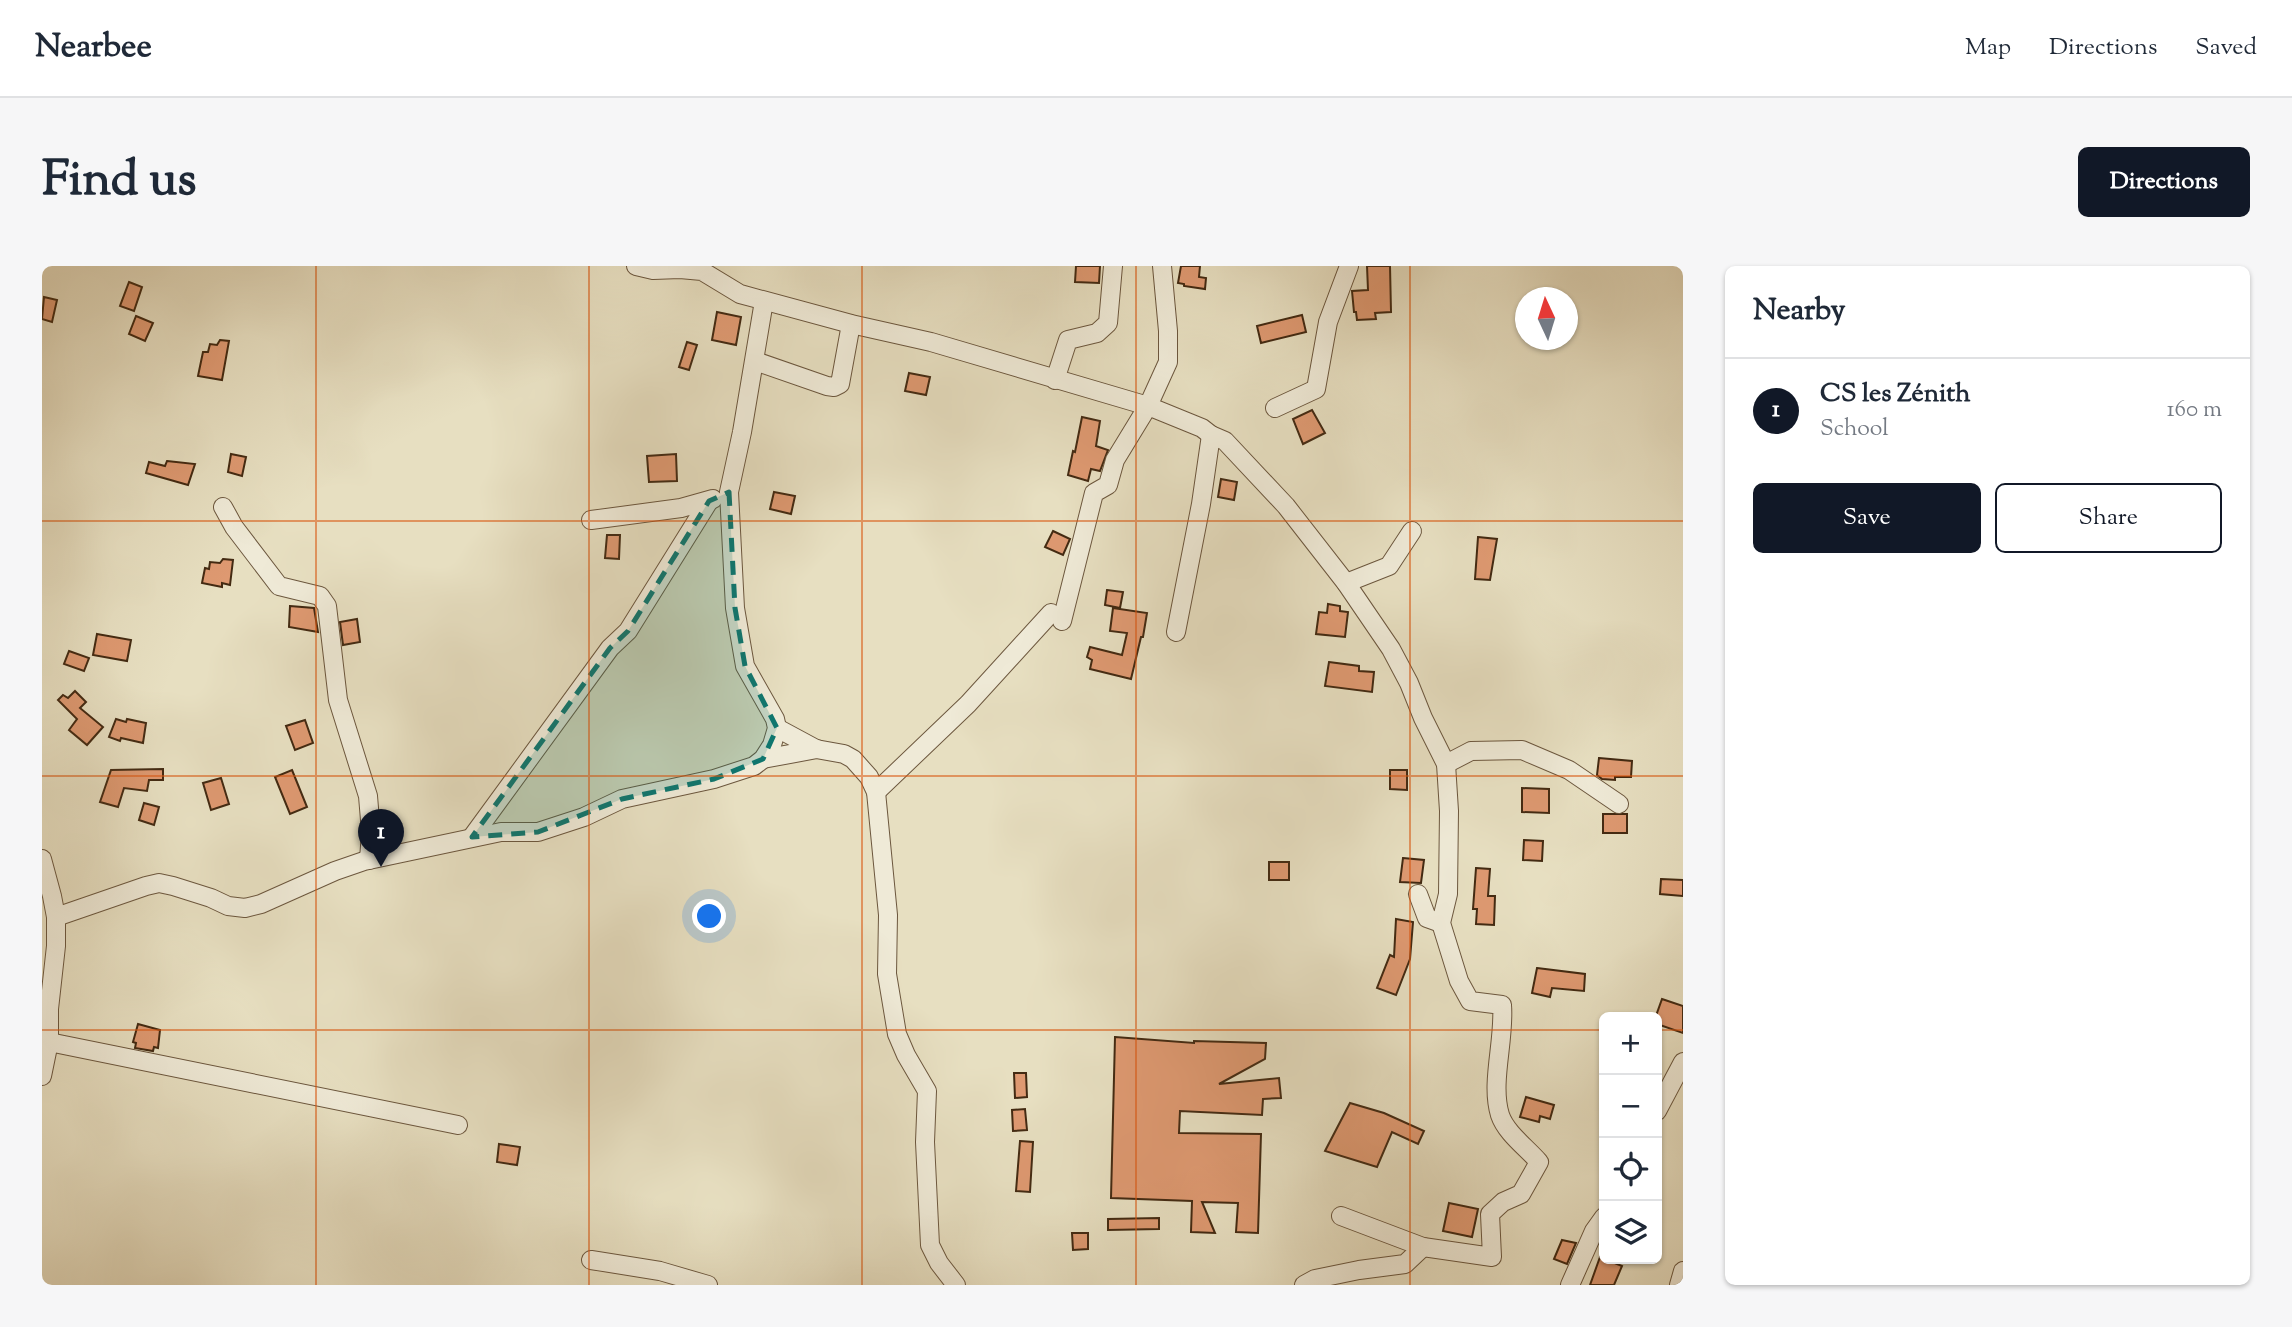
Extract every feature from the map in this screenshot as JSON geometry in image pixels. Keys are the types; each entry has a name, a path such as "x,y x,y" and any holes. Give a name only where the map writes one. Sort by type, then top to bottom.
{"street":[{"path":"636,266 653,270 701,269 740,294 931,342 1148,406 1202,428 1225,441 1286,506 1346,583 1391,649 1446,765 1449,811 1448,894 1441,923 1459,981 1471,1001 1502,1005 1504,1024 1497,1086 1500,1115 1508,1129 1539,1162 1521,1194 1503,1202 1490,1214 1492,1257 1423,1247 1341,1216"},
{"path":"1055,380 1068,340 1097,332 1108,323 1113,266"},
{"path":"876,792 1056,617 1094,493 1108,485 1115,460 1148,406 1168,362 1162,266"},
{"path":"1275,408 1316,389 1328,323 1349,266"},
{"path":"56,917 159,883 211,898 228,906 245,908 369,860 501,832 538,832 584,817 622,799 714,779 754,766 763,759 772,745 777,728 775,719 746,666 735,608 729,492 764,301"},
{"path":"755,361 834,387 840,384 851,324"},
{"path":"1176,632 1201,504 1211,435"},
{"path":"591,520 681,508 709,501 729,492"},
{"path":"472,837 610,648 628,631 709,501"},
{"path":"223,507 234,527 279,586 320,596 327,606 338,700 369,796 369,860"},
{"path":"1346,583 1389,566 1412,531"},
{"path":"777,728 817,750"},
{"path":"763,759 817,750 845,754 869,777 876,792 888,915 887,974 895,1022 906,1055 927,1091 926,1156 930,1245 939,1264 956,1285"},
{"path":"1446,765 1471,751 1522,750 1569,770 1619,804"},
{"path":"42,859 56,917 49,1042 42,1076"},
{"path":"1418,894 1427,918 1441,923"},
{"path":"49,1042 458,1125"},
{"path":"1662,1102 1683,1062"},
{"path":"1570,1285 1599,1224"},
{"path":"1304,1285 1315,1279 1405,1264 1423,1247"},
{"path":"591,1260 660,1271 708,1285"},
{"path":"1679,1285 1683,1271"}],"highlighted area":[{"path":"729,492 735,608 745,666 777,728 763,759 714,779 622,799 538,832 472,837 610,648 628,631 709,501"}],"building":[{"path":"1076,266 1100,266 1099,283 1075,282"},
{"path":"1181,266 1200,266 1199,277 1206,278 1205,289 1178,283"},
{"path":"1367,266 1390,266 1391,312 1375,313 1376,319 1357,320 1352,291 1368,290"},
{"path":"129,282 142,287 134,311 120,306"},
{"path":"44,297 57,300 52,322 42,319"},
{"path":"717,312 741,317 736,345 712,340"},
{"path":"1302,315 1306,332 1261,343 1257,326"},
{"path":"136,316 153,323 145,341 129,334"},
{"path":"220,340 229,341 222,380 198,376 203,352 208,352 210,344 217,345"},
{"path":"687,342 697,345 689,370 679,367"},
{"path":"909,373 930,377 926,395 905,391"},
{"path":"1312,410 1325,433 1303,444 1293,419"},
{"path":"1082,417 1100,421 1096,446 1108,450 1100,471 1091,469 1088,481 1068,475"},
{"path":"231,454 246,457 242,476 228,472"},
{"path":"676,454 677,481 649,482 647,456"},
{"path":"167,461 195,464 188,485 146,473 149,462 165,466"},
{"path":"1221,479 1237,482 1234,500 1218,497"},
{"path":"774,492 795,496 791,514 770,509"},
{"path":"1053,531 1070,539 1063,555 1045,547"},
{"path":"607,535 620,535 619,559 605,558"},
{"path":"1478,537 1497,539 1490,580 1475,579"},
{"path":"223,559 233,560 230,585 222,583 222,587 202,583 205,568 209,569 210,562 220,563"},
{"path":"1107,590 1123,592 1120,608 1105,605"},
{"path":"1328,604 1340,606 1340,611 1348,612 1345,637 1316,634 1319,612 1327,613"},
{"path":"290,606 314,608 318,632 289,627"},
{"path":"1113,608 1147,613 1131,679 1090,669 1092,660 1087,657 1090,647 1122,655 1127,633 1110,631"},
{"path":"357,619 360,642 343,645 340,622"},
{"path":"97,634 131,640 127,661 93,655"},
{"path":"69,651 89,658 84,671 64,664"},
{"path":"1329,662 1359,666 1359,671 1374,672 1372,692 1325,686"},
{"path":"75,691 86,702 80,708 103,727 87,745 69,730 77,719 58,700 63,695 68,698"},
{"path":"116,719 146,723 143,743 109,737"},
{"path":"305,720 313,743 295,750 286,726"},
{"path":"1599,758 1632,761 1631,777 1602,779 1597,775"},
{"path":"163,769 163,780 149,780 147,791 124,788 118,807 100,802 111,770"},
{"path":"292,770 307,807 290,814 275,777"},
{"path":"1390,770 1407,770 1407,790 1390,789"},
{"path":"221,778 229,804 211,810 203,783"},
{"path":"1522,788 1549,789 1549,813 1522,812"},
{"path":"144,803 159,807 154,825 139,820"},
{"path":"1603,814 1627,814 1627,833 1603,833"},
{"path":"1524,840 1543,841 1542,861 1523,860"},
{"path":"1403,858 1424,860 1421,883 1400,882"},
{"path":"1269,862 1289,862 1289,880 1269,880"},
{"path":"1476,868 1490,869 1488,896 1495,896 1494,925 1476,924 1477,909 1473,909"},
{"path":"1661,879 1683,880 1683,896 1660,894"},
{"path":"1396,919 1413,922 1410,959 1396,995 1377,988 1390,955 1394,957"},
{"path":"1537,968 1585,974 1584,991 1552,988 1550,997 1532,993"},
{"path":"1662,999 1683,1006 1683,1033 1662,1026 1662,1012 1657,1012"},
{"path":"138,1024 160,1030 158,1048 154,1047 153,1051 135,1048 136,1043 133,1042"},
{"path":"1115,1037 1194,1043 1266,1043 1265,1059 1219,1084 1279,1078 1281,1098 1263,1099 1262,1115 1180,1111 1179,1133 1261,1134 1258,1233 1236,1232 1238,1203 1202,1202 1215,1233 1191,1232 1192,1201 1111,1198"},
{"path":"1014,1073 1026,1073 1027,1097 1015,1098"},
{"path":"1526,1097 1554,1105 1550,1119 1540,1116 1539,1122 1520,1117"},
{"path":"1350,1103 1384,1113 1424,1131 1418,1144 1392,1132 1377,1167 1325,1151"},
{"path":"1025,1109 1027,1130 1013,1131 1012,1110"},
{"path":"1020,1141 1033,1142 1030,1192 1016,1191"},
{"path":"499,1144 520,1147 517,1165 497,1162"},
{"path":"1449,1203 1478,1209 1472,1237 1443,1231"},
{"path":"1159,1218 1159,1229 1108,1230 1108,1219"},
{"path":"1072,1233 1088,1233 1088,1249 1073,1250"},
{"path":"1562,1240 1576,1243 1567,1264 1554,1259"},
{"path":"1599,1260 1599,1264 1622,1266 1614,1285 1590,1285"}],"place":[{"name":"CS les Zénith","path":"381,867"}]}
